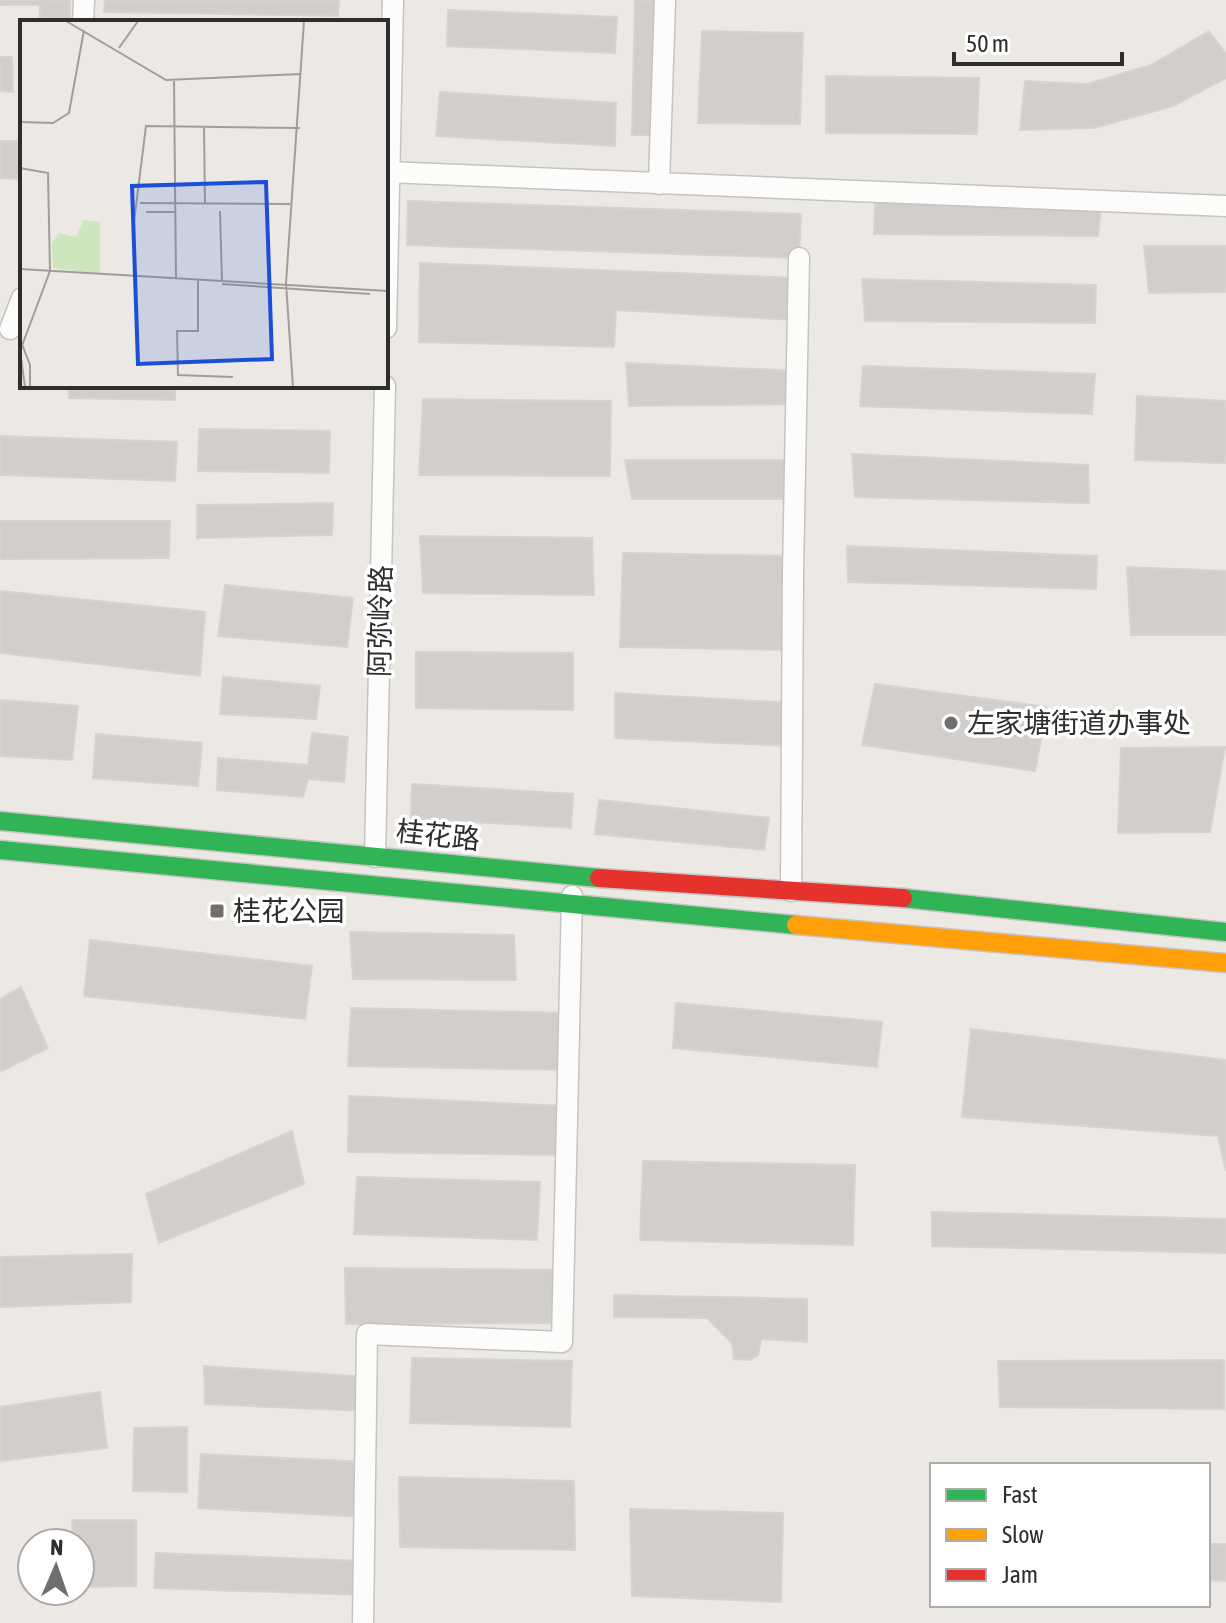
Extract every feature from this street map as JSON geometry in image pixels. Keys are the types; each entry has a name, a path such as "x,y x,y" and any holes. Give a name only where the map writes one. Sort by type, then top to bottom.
{"main road":[{"name":"桂花路","path":"0,821 574,876 871,895 1226,932"},
{"name":"桂花路","path":"0,850 791,923"},
{"path":"791,891 860,882 1226,915"},
{"path":"791,923 1226,963"},
{"path":"791,923 855,945 1226,979"}],"street":[{"path":"83,20 84,0"},
{"path":"393,0 388,172 1226,206"},
{"path":"659,184 665,0"},
{"path":"791,891 799,258"},
{"path":"10,329 20,303"},
{"name":"阿弥岭路","path":"375,857 385,388"},
{"path":"363,1623 367,1334 562,1342 574,876"}],"building":[{"path":"0,0 70,0 70,20 40,20 40,5 0,5"},
{"path":"105,0 339,0 338,16 104,12"},
{"path":"635,0 662,0 661,135 632,135"},
{"path":"448,10 617,17 615,53 447,46"},
{"path":"702,31 803,33 800,124 698,123"},
{"path":"1209,31 1226,54 1226,78 1173,106 1094,128 1020,130 1025,81 1087,84 1151,65"},
{"path":"0,57 12,57 13,92 0,91"},
{"path":"826,76 979,78 977,134 826,133"},
{"path":"440,92 616,103 615,146 436,136"},
{"path":"0,141 20,141 20,179 0,178"},
{"path":"408,201 801,214 799,258 407,245"},
{"path":"875,202 1101,208 1098,236 874,234"},
{"path":"1144,246 1226,246 1226,292 1149,293"},
{"path":"420,263 800,278 798,320 616,310 614,347 419,342"},
{"path":"862,279 1096,285 1095,323 865,321"},
{"path":"626,363 797,371 797,404 629,406"},
{"path":"863,366 1095,374 1092,414 860,406"},
{"path":"69,388 175,388 175,400 69,398"},
{"path":"1137,396 1226,401 1226,463 1135,460"},
{"path":"423,399 611,401 610,476 419,475"},
{"path":"199,429 330,431 329,473 198,471"},
{"path":"0,436 177,442 175,481 0,475"},
{"path":"852,454 1088,465 1089,503 855,497"},
{"path":"625,460 795,460 794,499 632,499"},
{"path":"333,503 332,535 197,538 197,505"},
{"path":"0,521 170,521 169,558 0,559"},
{"path":"420,536 592,538 594,595 423,593"},
{"path":"847,546 1097,556 1096,589 848,582"},
{"path":"623,553 793,556 792,650 620,647"},
{"path":"1127,567 1226,571 1226,635 1131,635"},
{"path":"225,585 353,598 347,647 218,636"},
{"path":"0,591 205,612 200,676 0,653"},
{"path":"416,652 573,653 573,710 416,708"},
{"path":"223,677 320,686 316,719 220,714"},
{"path":"875,684 1047,707 1035,771 862,745"},
{"path":"615,693 792,703 792,746 615,738"},
{"path":"0,700 78,706 72,760 0,756"},
{"path":"312,733 348,737 344,782 308,779 303,797 217,790 218,758 308,765"},
{"path":"96,734 202,743 198,786 93,778"},
{"path":"1225,747 1210,832 1118,833 1121,748"},
{"path":"412,784 573,794 571,828 411,818"},
{"path":"599,800 769,818 764,850 595,834"},
{"path":"350,932 514,935 516,980 353,979"},
{"path":"90,940 312,966 305,1019 84,996"},
{"path":"21,987 48,1048 0,1072 0,999"},
{"path":"676,1003 882,1022 877,1067 673,1048"},
{"path":"351,1008 568,1013 568,1070 348,1066"},
{"path":"971,1029 1226,1060 1226,1171 1218,1136 962,1117"},
{"path":"349,1096 564,1106 566,1155 348,1152"},
{"path":"292,1131 304,1184 159,1243 146,1194"},
{"path":"643,1161 855,1165 853,1245 640,1240"},
{"path":"357,1177 540,1182 537,1240 354,1234"},
{"path":"932,1212 1226,1219 1226,1253 932,1246"},
{"path":"132,1254 131,1302 0,1307 0,1257"},
{"path":"345,1268 563,1270 562,1323 346,1324"},
{"path":"614,1295 807,1299 807,1342 761,1339 758,1355 750,1360 734,1359 732,1343 707,1318 614,1317"},
{"path":"412,1358 572,1361 570,1427 410,1423"},
{"path":"1224,1360 1224,1409 1000,1407 998,1361"},
{"path":"204,1366 367,1377 366,1411 205,1404"},
{"path":"100,1392 107,1448 0,1461 0,1407"},
{"path":"187,1427 187,1492 133,1491 134,1428"},
{"path":"201,1454 365,1462 365,1517 198,1508"},
{"path":"399,1477 574,1481 575,1550 400,1547"},
{"path":"630,1509 783,1513 781,1602 632,1596"},
{"path":"72,1520 136,1520 136,1586 96,1587 96,1527 72,1527"},
{"path":"1210,1544 1226,1544 1226,1581 1210,1580"},
{"path":"156,1553 364,1561 364,1595 154,1588"}],"traffic: fast":[{"path":"0,821 599,878"},
{"path":"0,850 796,925"},
{"path":"903,898 1226,932"}],"traffic: slow":[{"path":"796,925 1226,963"}],"traffic: jam":[{"path":"599,878 903,898"}],"place":[{"name":"左家塘街道办事处","path":"951,723"},
{"name":"桂花公园","path":"217,911"}]}
